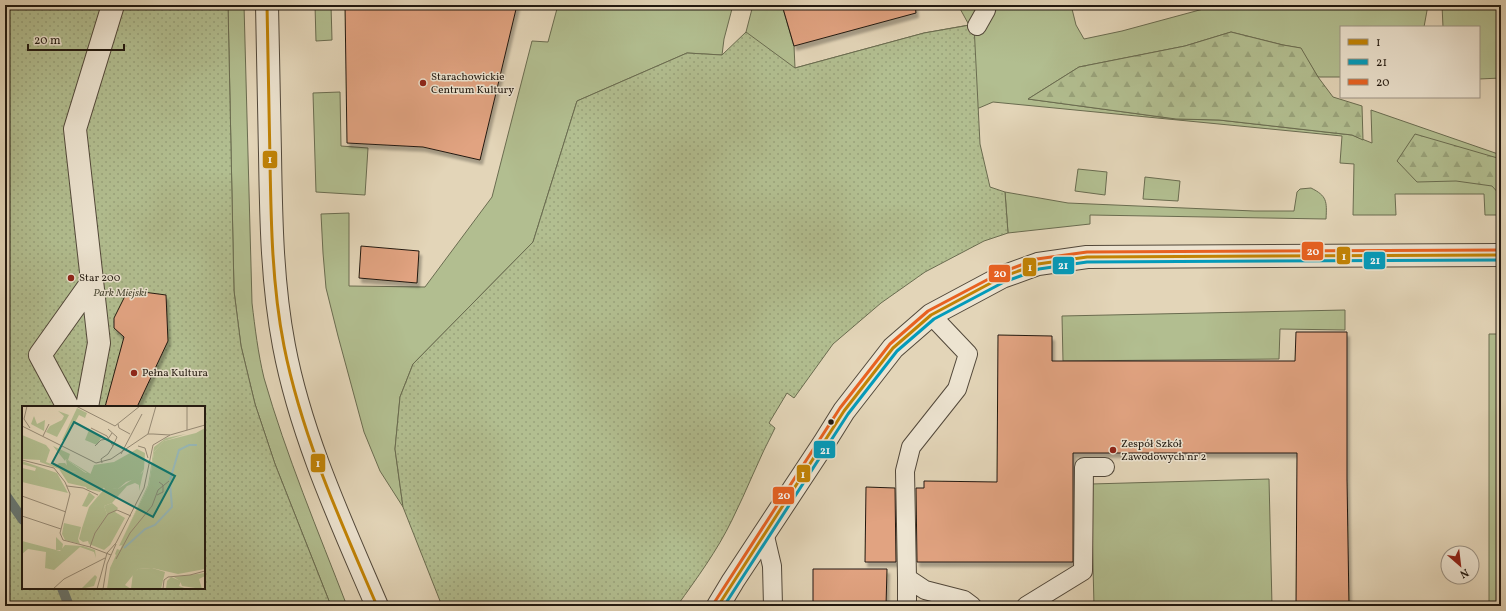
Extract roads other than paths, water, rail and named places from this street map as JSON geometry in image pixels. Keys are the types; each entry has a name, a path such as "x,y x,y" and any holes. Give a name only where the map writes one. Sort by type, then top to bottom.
{"street":[{"path":"88,406 98,342 75,129 113,5"},
{"path":"267,5 271,206 275,282 284,346 304,428 343,528 376,606"},
{"path":"718,606 764,532 844,411 893,348 931,315 1002,277 1038,264 1087,257 1501,255"},
{"path":"67,406 40,355 92,282"}],"lane":[{"path":"977,26 986,10 987,5"},
{"path":"907,606 905,471 911,447 957,389 968,354 931,315"},
{"path":"1026,606 1083,571 1084,467 1105,467"},
{"path":"764,532 772,566 773,606"},
{"path":"907,578 925,590 964,600 972,606"}],"waterway":[{"path":"5,494 22,519"},
{"path":"62,589 69,606"}],"place":[{"name":"Starachowickie Centrum Kultury","path":"423,83"},
{"name":"Star 200","path":"71,278"},
{"name":"Pełna Kultura","path":"134,373"},
{"name":"Zespół Szkół Zawodowych nr 2","path":"1113,450"}],"park label":[{"name":"Park Miejski","path":"120,293"}]}
